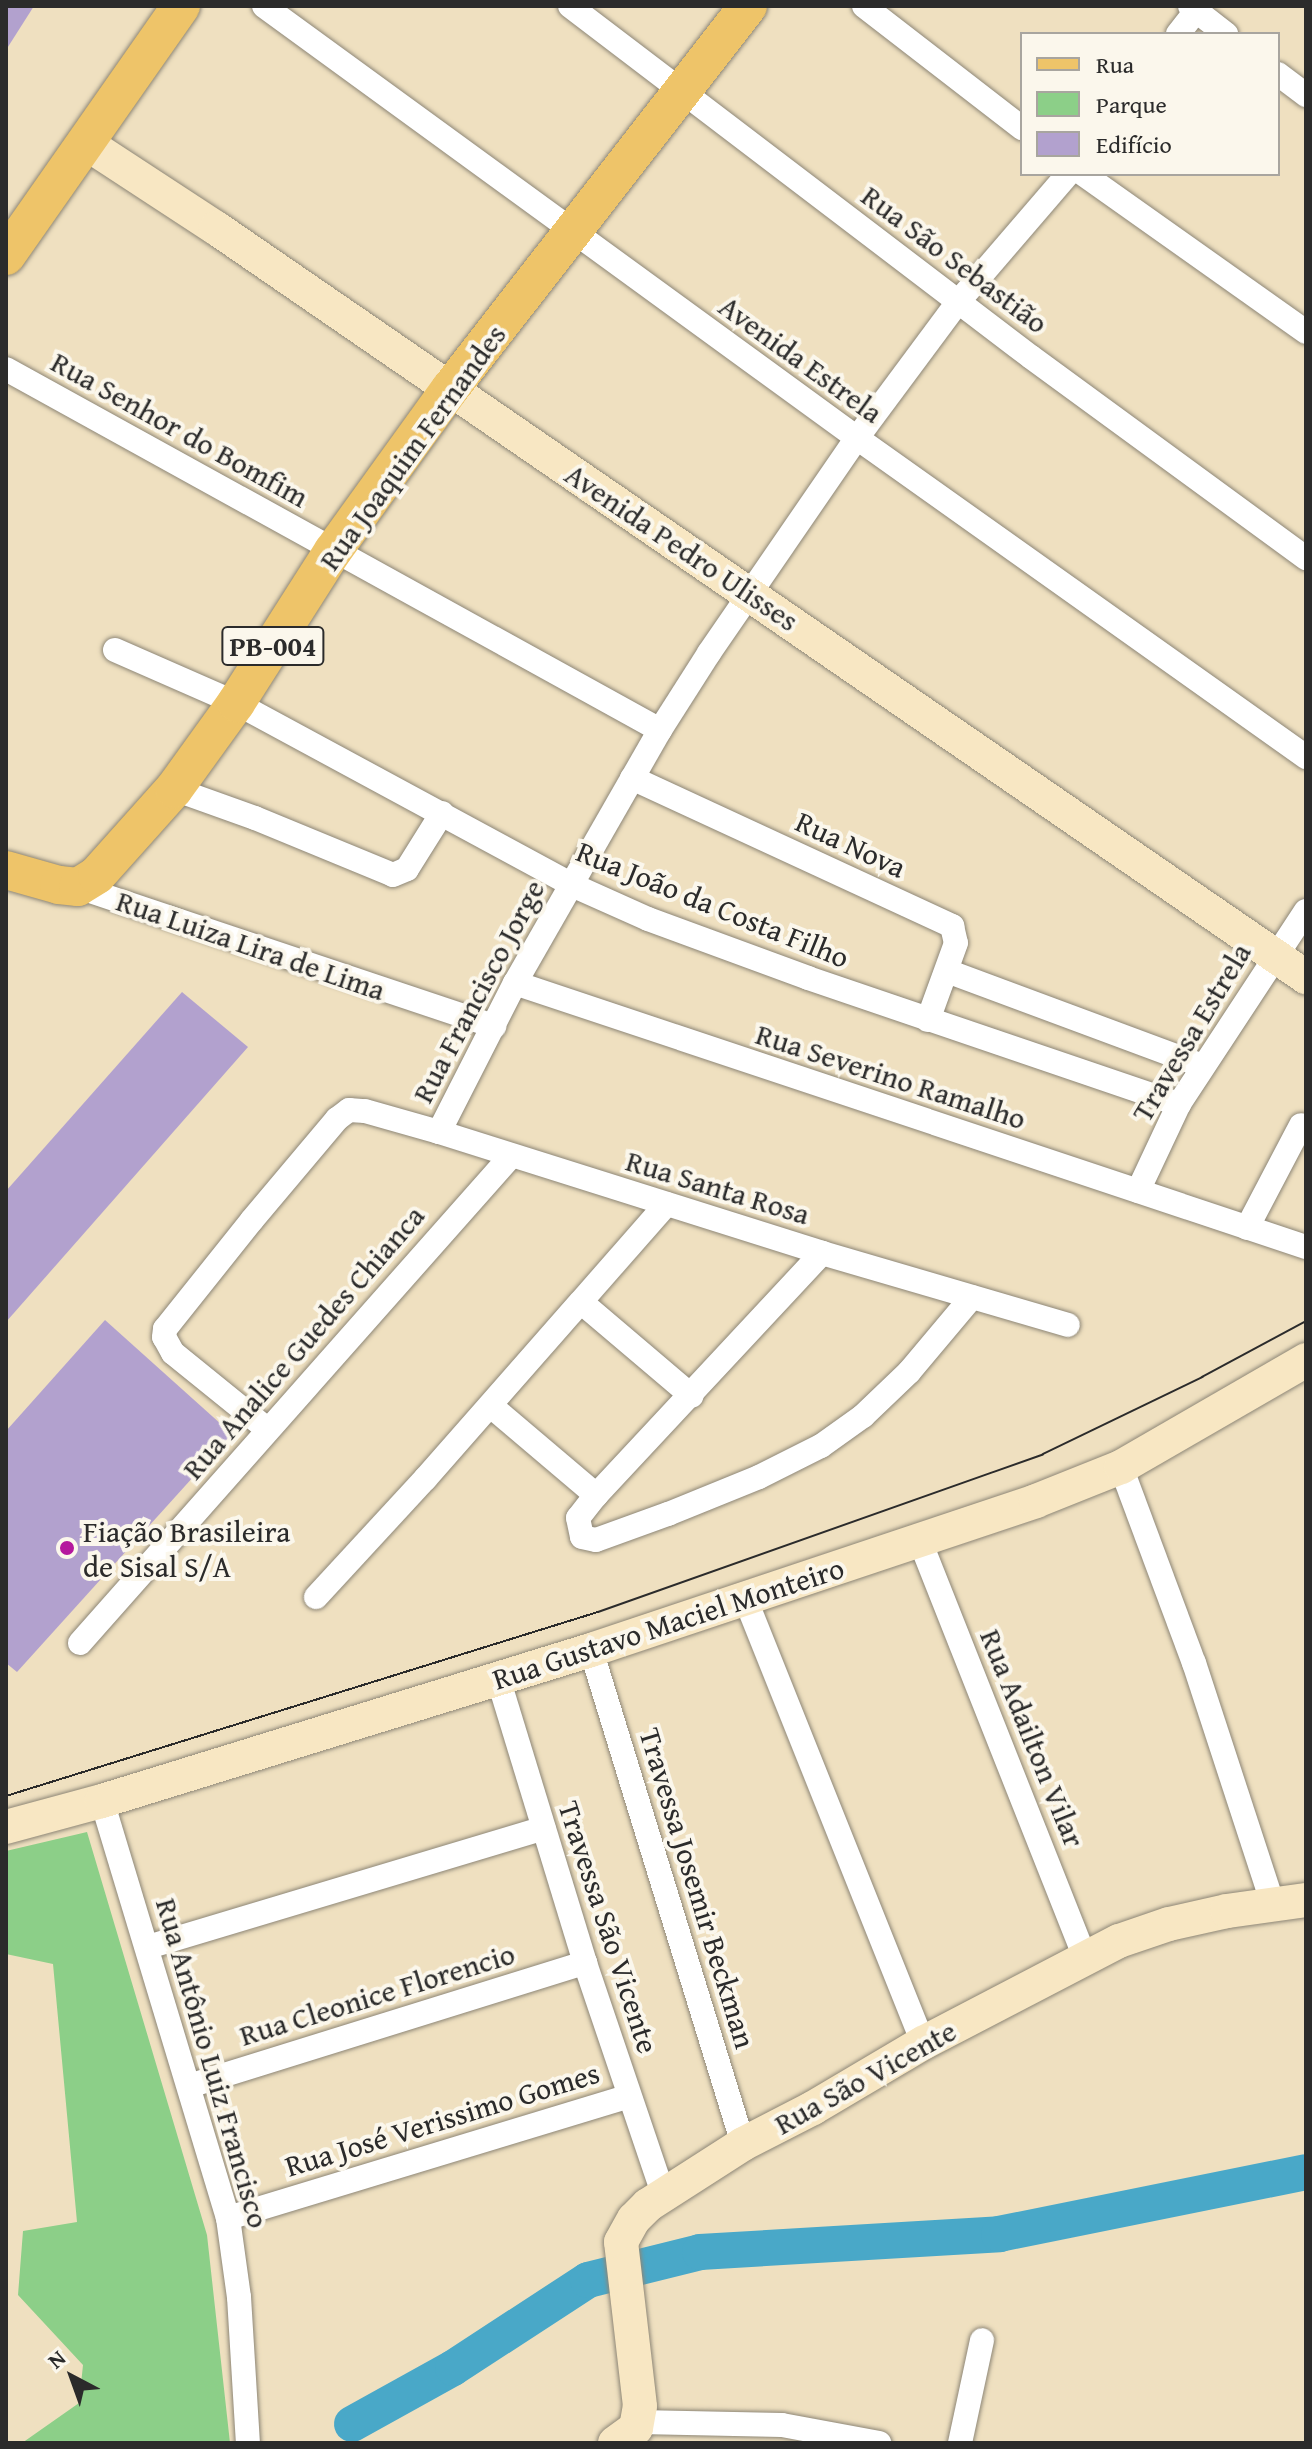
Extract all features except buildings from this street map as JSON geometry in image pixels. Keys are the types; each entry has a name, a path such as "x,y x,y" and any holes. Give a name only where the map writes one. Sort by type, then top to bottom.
{"main road":[{"path":"6,256 181,6"},
{"name":"Rua Joaquim Fernandes","path":"78,887 97,875 174,789 236,703 333,551 450,389 574,234 748,6"},
{"name":"Rua Luiza Lira de Lima","path":"6,870 59,885 78,887"}],"street":[{"name":"Avenida Estrela","path":"264,6 857,438 1306,757"},
{"name":"Rua São Sebastião","path":"570,6 958,302 1306,558"},
{"path":"864,6 1020,126"},
{"path":"1179,32 1193,8 1223,32"},
{"path":"1280,76 1306,95"},
{"name":"Avenida Pedro Ulisses","path":"86,143 750,593 1306,977"},
{"name":"Rua Francisco Jorge","path":"439,1132 515,983 660,730 857,438 958,302 1066,176"},
{"path":"1086,176 1306,332"},
{"name":"Rua Senhor do Bomfim","path":"6,369 660,730"},
{"name":"Rua João da Costa Filho","path":"115,650 236,703 572,885 648,919 928,1020 1179,1104"},
{"name":"Rua Nova","path":"632,778 952,926 956,943 928,1020"},
{"path":"174,789 393,875 407,869 442,813"},
{"name":"Rua Luiza Lira de Lima","path":"78,887 494,1026"},
{"name":"Travessa Estrela","path":"1138,1191 1179,1104 1306,911"},
{"path":"947,971 1202,1066"},
{"name":"Rua Severino Ramalho","path":"515,983 1306,1247"},
{"name":"Rua Santa Rosa","path":"267,1429 173,1353 164,1337 165,1329 252,1220 337,1119 349,1110 365,1111 439,1132 822,1253 1068,1325"},
{"path":"1247,1228 1301,1125"},
{"name":"Rua Analice Guedes Chianca","path":"80,1643 511,1156"},
{"path":"316,1597 491,1406 667,1204"},
{"path":"822,1253 692,1396 596,1495 577,1524 582,1537 589,1540 668,1514 759,1477 821,1446 863,1416 909,1372 972,1297"},
{"path":"581,1302 692,1396"},
{"name":"Rua Gustavo Maciel Monteiro","path":"6,1827 102,1801 591,1650 920,1541 1121,1467 1306,1360"},
{"path":"491,1406 596,1495"},
{"path":"1121,1467 1194,1663 1273,1904"},
{"name":"Rua Adailton Vilar","path":"920,1541 1085,1958"},
{"path":"745,1598 923,2043"},
{"name":"Travessa Josemir Beckman","path":"591,1650 743,2144"},
{"name":"Travessa São Vicente","path":"498,1678 585,1963 663,2194"},
{"name":"Rua Antônio Luiz Francisco","path":"102,1801 228,2218 239,2297 248,2443"},
{"path":"148,1947 544,1828"},
{"name":"Rua São Vicente","path":"627,2432 640,2406 622,2266 626,2231 634,2219 663,2194 743,2144 813,2108 923,2043 1085,1958 1169,1924 1306,1900"},
{"name":"Rua Cleonice Florencio","path":"189,2086 585,1963"},
{"name":"Rua José Verissimo Gomes","path":"228,2218 629,2096"},
{"path":"960,2443 982,2340"},
{"path":"627,2432 783,2434 879,2443"}],"green space":[{"path":"87,1832 207,2235 230,2443 22,2443 79,2403 83,2365 18,2295 23,2231 77,2222 53,1964 6,1954 6,1851"}],"waterway":[{"path":"352,2424 453,2368 588,2280 700,2252 999,2234 1306,2172"}],"tram line":[{"path":"6,1796 598,1612 1043,1454 1202,1377 1306,1321"}],"place":[{"name":"Fiação Brasileira de Sisal S/A","path":"67,1548"}]}
